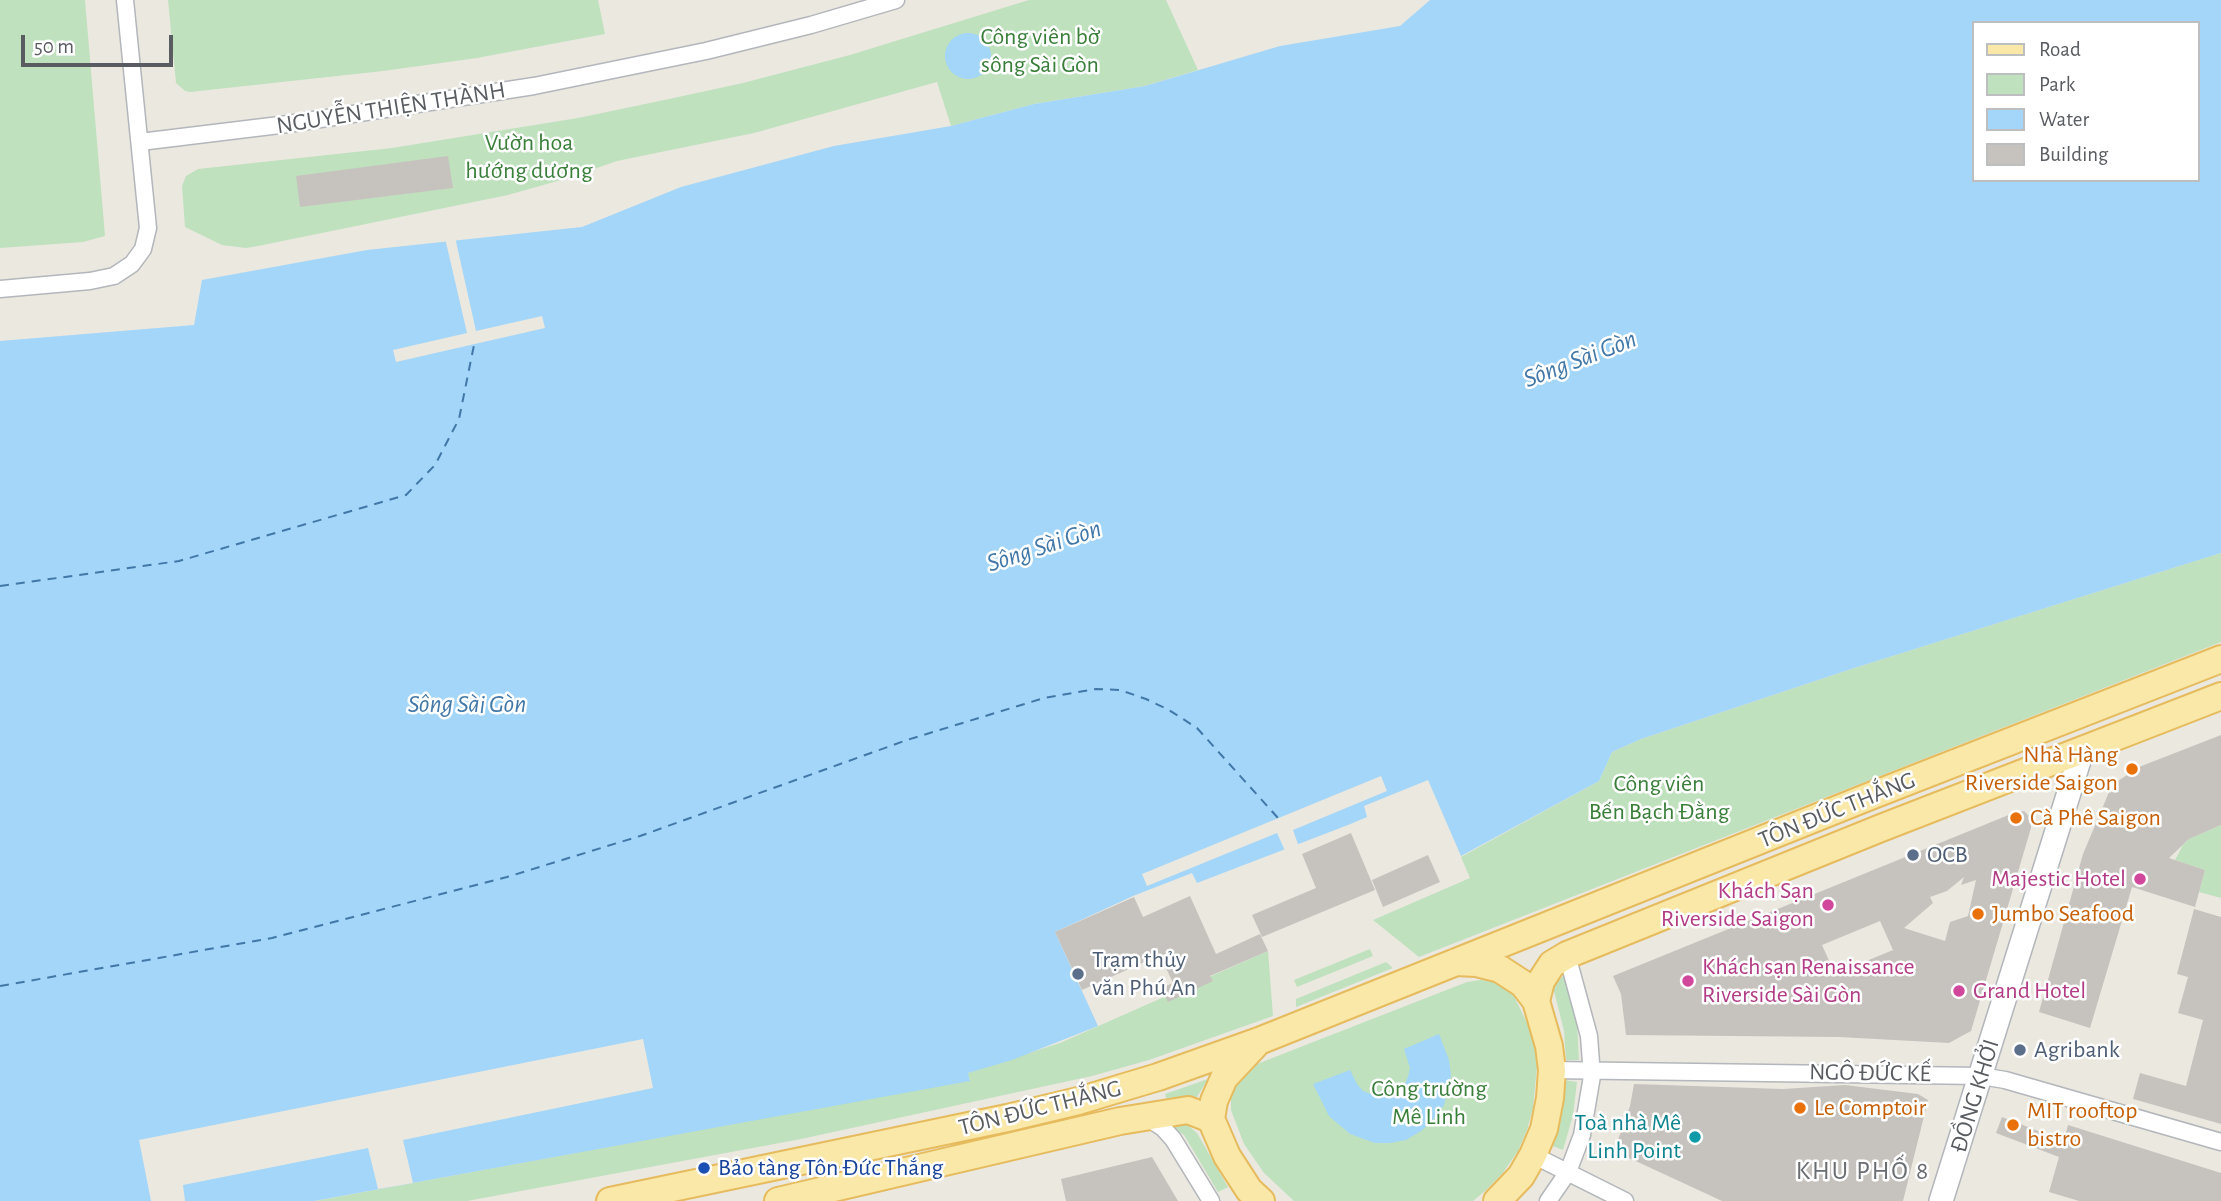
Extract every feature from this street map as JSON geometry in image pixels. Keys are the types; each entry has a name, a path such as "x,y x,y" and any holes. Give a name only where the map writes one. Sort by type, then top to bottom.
{"main road":[{"name":"TÔN ÐỨC THẮNG","path":"1455,962 2221,659"},
{"name":"TÔN ÐỨC THẮNG","path":"1536,1001 1541,981 1552,964 1567,955 1881,828 2221,696"},
{"path":"1455,962 1476,963 1500,969 1523,984 1536,1001 1549,1046 1552,1070 1546,1119 1533,1155 1521,1176 1497,1201"},
{"name":"TÔN ĐỨC THẮNG","path":"610,1201 1078,1101 1259,1041 1455,962"},
{"path":"1249,1197 1211,1119 1214,1101 1224,1078 1259,1041"},
{"name":"TÔN ĐỨC THẮNG","path":"778,1201 1145,1116 1188,1111 1211,1119"}],"street":[{"path":"0,289 114,276 132,264 143,249 148,228 125,0"},
{"name":"NGUYỄN THIỆN THÀNH","path":"140,142 288,124 534,86 706,51 811,25 896,0"},
{"name":"ÐỒNG KHỞI","path":"1941,1201 2082,751"},
{"path":"1548,1201 1567,1172 1582,1135 1590,1100 1592,1070 1589,1035 1567,955"},
{"name":"NGÔ ÐỨC KẾ","path":"1552,1070 1982,1076 2005,1080 2221,1142"},
{"path":"1145,1116 1163,1128 1173,1139 1211,1201"},
{"path":"1533,1155 1625,1201"}],"green space":[{"path":"0,0 85,0 105,236 83,242 0,248"},
{"path":"168,0 598,0 605,34 477,58 190,92 176,83"},
{"path":"1029,0 1166,0 1198,70 1145,86 1034,104 951,126 937,82 754,133 617,161 508,195 246,248 222,245 185,227 182,186 186,176 198,169 392,148 578,118 743,83 850,55"},
{"name":"Công viên Bến Bạch Đằng","path":"2221,553 2221,642 1419,957 1373,920 1470,878 1461,857 1599,781 1612,752 1641,739 1851,669"},
{"path":"2221,825 2221,898 2199,892 2205,870 2175,860 2189,839"},
{"path":"1370,949 1373,956 1297,987 1294,980"},
{"path":"1268,951 1273,1016 1149,1060 1092,1076 801,1139 467,1201 315,1201 970,1080 967,1073 1060,1043"},
{"path":"1386,962 1393,968 1296,1007 1296,999"},
{"path":"1565,974 1577,1024 1579,1060 1566,1060 1564,1031 1553,987"},
{"name":"Công trường Mê Linh","path":"1467,982 1497,982 1513,994 1528,1025 1537,1066 1533,1108 1527,1130 1518,1151 1502,1174 1485,1191 1473,1201 1294,1201 1264,1173 1244,1144 1231,1110 1231,1097 1246,1073 1257,1064"},
{"path":"1208,1079 1197,1097 1166,1098 1165,1094"},
{"path":"1564,1080 1577,1082 1573,1115 1563,1150 1550,1145 1562,1110"},
{"path":"1185,1123 1197,1133 1228,1187 1218,1192 1184,1135 1168,1124"}],"water":[{"name":"Sông Sài Gòn","path":"1430,0 2221,0 2221,553 1851,669 1641,739 1612,752 1599,781 1461,856 1428,780 1364,806 1367,817 1348,825 1197,883 1192,873 1133,896 1055,932 1098,1026 1012,1060 968,1073 970,1081 314,1201 0,1201 0,341 194,325 202,280 367,250 582,227 681,187 834,146 951,126 1034,104 1145,86 1280,46 1400,26"},
{"path":"968,33 984,40 991,56 984,72 968,79 952,72 945,56 952,40"},
{"path":"1439,1034 1449,1060 1451,1075 1444,1105 1421,1131 1406,1140 1375,1143 1350,1134 1329,1116 1313,1084 1350,1070 1363,1091 1379,1097 1389,1095 1404,1086 1408,1077 1410,1068 1404,1049"}],"pier":[{"path":"455,237 476,331 542,316 545,328 396,362 393,350 467,333 445,238"},
{"path":"1381,776 1387,791 1293,830 1299,847 1286,853 1277,833 1147,886 1142,874"},
{"path":"643,1039 653,1088 403,1140 413,1183 378,1189 368,1148 183,1185 185,1201 151,1201 139,1140"}],"building":[{"path":"448,156 453,188 300,207 296,176"},
{"name":"Majestic Hotel","path":"2221,735 2221,825 2189,839 2169,858 2205,870 2195,907 2132,887 2090,1028 2039,1012 2083,854 2112,785 2139,767"},
{"path":"2024,811 2031,818 2031,828 1971,1031 1949,1043 1839,1037 1626,1035 1621,994 1613,976","holes":["1964,877 1961,885 1976,880 1968,916 1950,922 1945,941 1904,928 1933,903 1930,897 1947,891","1880,921 1893,950 1835,974 1822,945"]},
{"path":"1351,833 1375,890 1262,937 1252,915 1316,888 1302,854"},
{"path":"1428,855 1440,882 1383,907 1372,880"},
{"path":"1190,896 1216,954 1260,934 1268,951 1210,976 1213,981 1168,1002 1161,988 1173,983 1160,955 1082,990 1055,932 1134,897 1143,917"},
{"path":"2194,909 2221,917 2221,1124 2133,1099 2140,1073 2186,1086 2203,1020 2178,1013 2188,977 2177,974"},
{"path":"1634,1084 1783,1089 1845,1085 1918,1094 1928,1100 1903,1201 1722,1201 1614,1151 1630,1106"},
{"path":"2002,1117 2064,1141 2068,1125 2221,1173 2221,1201 2079,1201 2049,1192 2059,1157 1996,1133"},
{"path":"1152,1157 1178,1201 1066,1201 1061,1179"}],"ferry route":[{"path":"0,586 179,561 406,495 435,465 459,419 474,345"},
{"path":"0,986 272,938 507,877 640,836 907,740 1044,698 1096,689 1120,690 1146,699 1197,728 1278,818"}],"place":[{"name":"Nhà Hàng Riverside Saigon","path":"2132,769"},
{"name":"Cà Phê Saigon","path":"2016,818"},
{"name":"OCB","path":"1913,855"},
{"name":"Majestic Hotel","path":"2140,879"},
{"name":"Khách Sạn Riverside Saigon","path":"1828,905"},
{"name":"Jumbo Seafood","path":"1978,914"},
{"name":"Trạm thủy văn Phú An","path":"1078,974"},
{"name":"Khách sạn Renaissance Riverside Sài Gòn","path":"1688,981"},
{"name":"Grand Hotel","path":"1959,991"},
{"name":"Agribank","path":"2020,1050"},
{"name":"Le Comptoir","path":"1800,1108"},
{"name":"MIT rooftop bistro","path":"2013,1125"},
{"name":"Toà nhà Mê Linh Point","path":"1695,1137"},
{"name":"Bảo tàng Tôn Đức Thắng","path":"704,1168"}],"district":[{"name":"KHU PHỐ 8","path":"1863,1171"}],"park label":[{"name":"Công viên bờ sông Sài Gòn","path":"1040,51"},
{"name":"Vườn hoa hướng dương","path":"529,157"}]}
